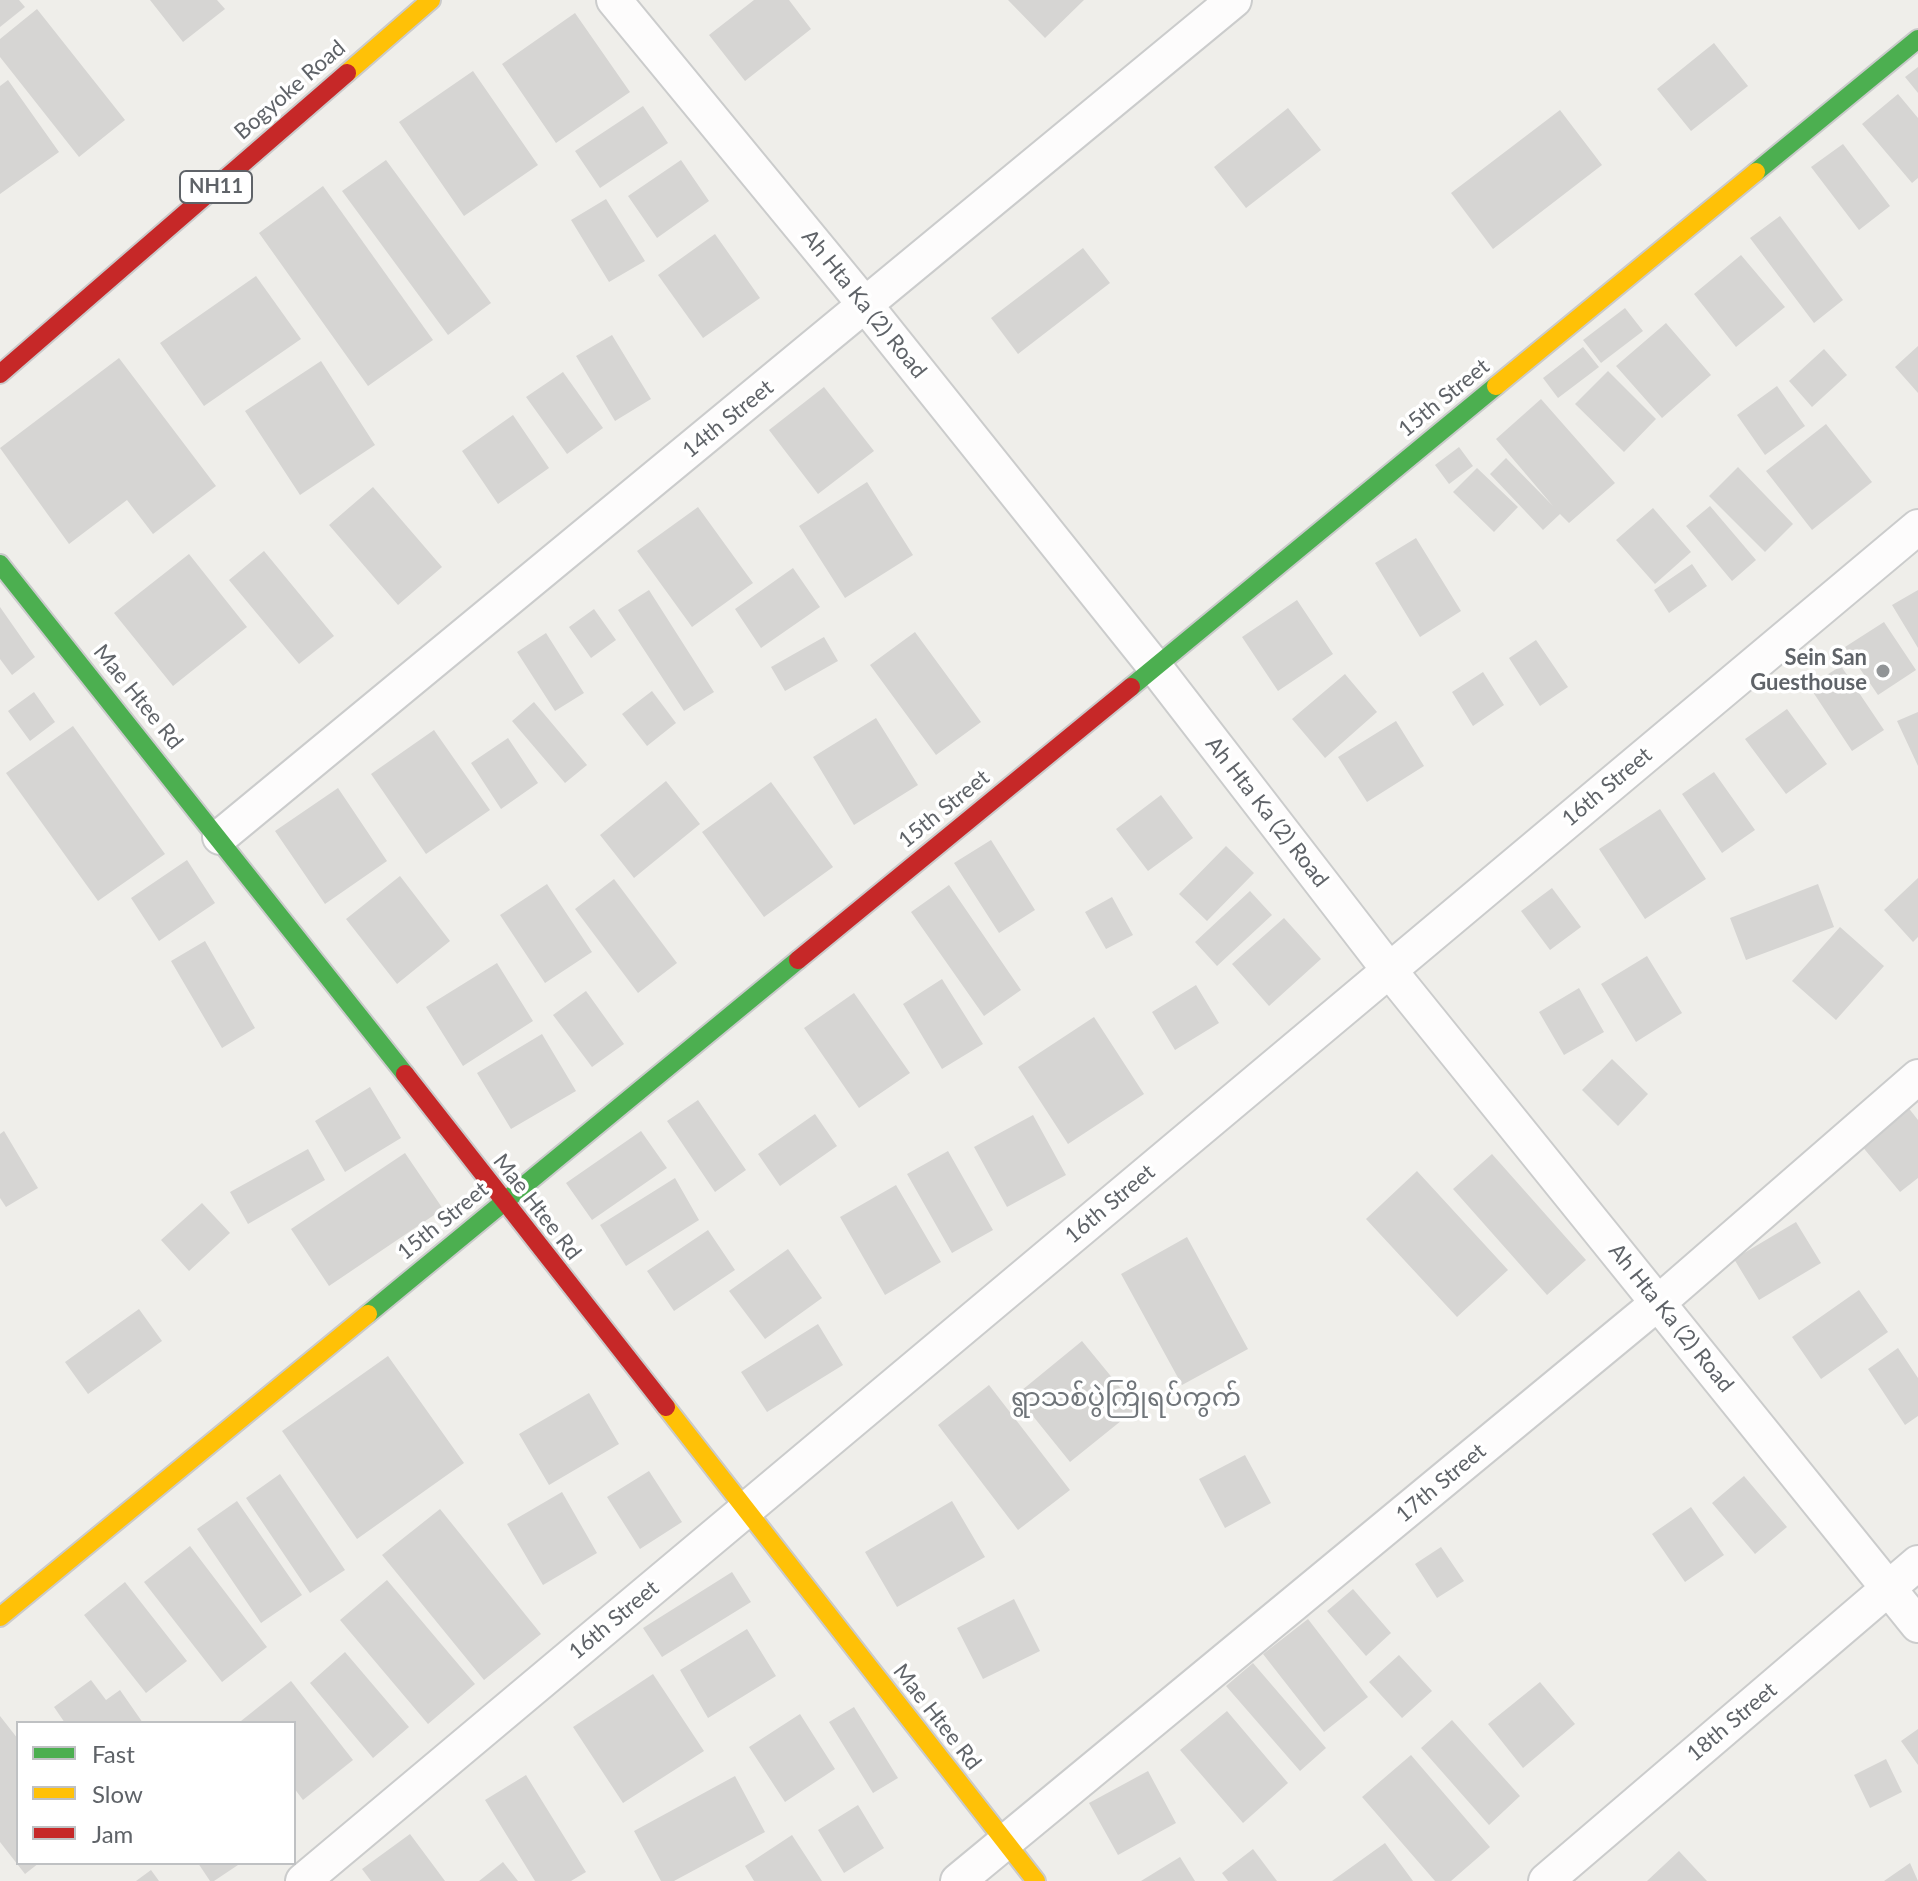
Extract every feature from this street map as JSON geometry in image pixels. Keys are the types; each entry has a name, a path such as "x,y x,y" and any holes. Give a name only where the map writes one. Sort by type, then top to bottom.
{"main road":[{"name":"Bogyoke Road","path":"0,374 431,0"},
{"name":"15th Street","path":"0,1617 1918,39"},
{"name":"Mae Htee Rd","path":"0,564 220,837 503,1203 1036,1881"}],"street":[{"name":"Ah Hta Ka (2) Road","path":"614,0 866,306 1155,667 1389,970 1918,1625"},
{"name":"14th Street","path":"220,837 1234,0"},
{"name":"16th Street","path":"303,1881 1918,527"},
{"name":"17th Street","path":"958,1881 1659,1302 1918,1077"},
{"name":"18th Street","path":"1546,1881 1918,1563"}],"building":[{"path":"0,0 19,0 25,7 0,27"},
{"path":"150,0 217,0 225,9 183,42"},
{"path":"754,0 789,0 811,29 745,81 709,35"},
{"path":"1008,0 1084,0 1045,38"},
{"path":"37,9 125,120 79,157 0,57 0,39"},
{"path":"575,13 630,92 556,143 502,64"},
{"path":"1714,43 1748,86 1691,131 1657,89"},
{"path":"1918,67 1918,93 1905,77"},
{"path":"473,71 538,165 464,216 399,122"},
{"path":"8,80 59,152 0,194 0,86"},
{"path":"1898,94 1918,118 1918,178 1912,183 1862,124"},
{"path":"643,106 668,143 600,188 575,151"},
{"path":"1288,108 1321,150 1246,208 1214,167"},
{"path":"1560,110 1602,165 1493,249 1451,193"},
{"path":"1843,144 1890,206 1859,230 1811,167"},
{"path":"386,160 491,303 448,335 342,191"},
{"path":"681,160 709,201 657,238 628,196"},
{"path":"323,186 433,340 368,386 259,233"},
{"path":"606,199 645,261 609,282 571,220"},
{"path":"1780,216 1843,300 1814,323 1750,238"},
{"path":"715,234 760,298 703,338 658,275"},
{"path":"1083,248 1110,283 1018,354 991,318"},
{"path":"1741,255 1785,307 1736,347 1694,294"},
{"path":"256,276 301,339 204,406 160,343"},
{"path":"1625,308 1643,331 1601,363 1583,340"},
{"path":"1666,323 1711,375 1662,418 1616,366"},
{"path":"612,335 651,399 615,421 576,356"},
{"path":"1918,346 1918,393 1895,367"},
{"path":"1583,347 1599,367 1558,398 1543,378"},
{"path":"1824,349 1847,375 1812,407 1789,381"},
{"path":"119,358 216,486 153,534 127,500 69,544 0,448"},
{"path":"321,361 375,445 300,495 245,411"},
{"path":"1608,371 1656,419 1624,452 1575,404"},
{"path":"563,372 603,428 567,454 526,397"},
{"path":"1777,386 1805,426 1765,455 1737,415"},
{"path":"824,387 874,451 818,494 769,430"},
{"path":"1541,399 1615,483 1569,523 1560,514 1543,530 1490,474 1506,458 1553,506 1496,439"},
{"path":"513,415 549,468 498,504 462,451"},
{"path":"1826,424 1872,482 1812,530 1766,471"},
{"path":"1459,447 1473,466 1449,484 1435,465"},
{"path":"1738,467 1793,524 1765,552 1709,496"},
{"path":"1477,468 1518,507 1494,532 1453,492"},
{"path":"867,482 913,555 845,598 799,526"},
{"path":"373,487 442,567 398,605 329,525"},
{"path":"1710,506 1756,560 1732,581 1686,526"},
{"path":"698,507 753,583 692,627 637,551"},
{"path":"1653,508 1691,552 1655,584 1616,540"},
{"path":"1416,538 1461,611 1420,637 1375,563"},
{"path":"264,551 334,636 299,664 229,580"},
{"path":"189,554 247,627 173,686 114,613"},
{"path":"1692,564 1707,586 1669,613 1654,590"},
{"path":"793,568 820,607 761,648 735,609"},
{"path":"649,590 714,692 684,711 618,610"},
{"path":"1918,590 1918,648 1892,605"},
{"path":"1297,600 1333,654 1278,691 1242,637"},
{"path":"0,607 35,657 12,675 0,659"},
{"path":"594,609 616,640 591,658 569,627"},
{"path":"1884,622 1916,670 1878,695 1845,647"},
{"path":"915,632 981,722 936,755 870,665"},
{"path":"546,633 584,693 555,711 517,652"},
{"path":"824,637 838,661 785,691 771,667"},
{"path":"1536,640 1568,687 1540,706 1509,658"},
{"path":"1841,666 1884,730 1852,751 1809,686"},
{"path":"1483,672 1504,705 1473,726 1452,692"},
{"path":"1345,674 1377,712 1325,758 1292,719"},
{"path":"652,691 676,723 647,746 622,714"},
{"path":"34,692 55,722 30,741 8,711"},
{"path":"534,702 587,765 565,783 512,721"},
{"path":"1787,709 1827,764 1786,794 1745,739"},
{"path":"1918,712 1918,766 1897,721"},
{"path":"876,718 918,785 854,825 813,757"},
{"path":"1396,721 1424,766 1367,802 1338,757"},
{"path":"73,726 165,854 98,901 6,773"},
{"path":"434,730 490,810 426,854 371,774"},
{"path":"508,738 538,783 501,809 471,763"},
{"path":"1714,772 1755,830 1722,853 1682,794"},
{"path":"666,781 700,824 634,878 600,835"},
{"path":"771,782 833,867 764,917 702,832"},
{"path":"338,788 387,861 325,904 275,831"},
{"path":"1161,795 1193,838 1148,871 1116,829"},
{"path":"1660,809 1706,879 1645,919 1599,849"},
{"path":"991,840 1035,910 999,933 954,863"},
{"path":"1226,846 1254,873 1207,921 1179,894"},
{"path":"187,860 215,903 159,941 131,898"},
{"path":"400,876 450,941 397,984 346,919"},
{"path":"1918,878 1918,937 1913,942 1884,910"},
{"path":"614,879 677,963 638,993 575,909"},
{"path":"547,884 592,952 545,983 500,915"},
{"path":"1818,884 1834,927 1746,960 1730,918"},
{"path":"949,885 1021,990 984,1016 911,912"},
{"path":"1552,888 1581,927 1550,950 1521,911"},
{"path":"1250,891 1272,915 1217,966 1195,942"},
{"path":"1112,897 1133,935 1106,949 1085,912"},
{"path":"1284,918 1321,959 1269,1006 1232,964"},
{"path":"1840,927 1884,966 1836,1020 1792,981"},
{"path":"205,941 255,1028 222,1048 171,961"},
{"path":"1647,956 1682,1013 1636,1042 1601,984"},
{"path":"497,963 533,1021 463,1066 426,1007"},
{"path":"942,979 983,1044 942,1069 903,1004"},
{"path":"1196,985 1219,1023 1175,1050 1152,1012"},
{"path":"1579,988 1604,1032 1564,1055 1539,1012"},
{"path":"586,991 624,1044 592,1067 553,1015"},
{"path":"854,993 910,1073 859,1108 804,1028"},
{"path":"1094,1017 1144,1094 1068,1144 1018,1067"},
{"path":"542,1034 576,1091 511,1129 477,1073"},
{"path":"1612,1059 1648,1094 1618,1126 1582,1090"},
{"path":"370,1087 401,1138 345,1172 315,1121"},
{"path":"698,1100 746,1170 715,1192 667,1121"},
{"path":"1907,1106 1918,1120 1918,1178 1900,1192 1861,1145"},
{"path":"815,1114 837,1146 780,1186 758,1154"},
{"path":"1033,1115 1066,1175 1007,1207 974,1147"},
{"path":"4,1131 38,1188 6,1207 0,1198 0,1134"},
{"path":"641,1131 667,1168 592,1220 566,1183"},
{"path":"308,1149 325,1180 248,1224 230,1192"},
{"path":"948,1151 993,1230 952,1253 907,1174"},
{"path":"405,1153 443,1209 329,1286 291,1229"},
{"path":"1492,1154 1586,1260 1547,1295 1453,1189"},
{"path":"1417,1171 1508,1270 1457,1317 1366,1219"},
{"path":"675,1178 699,1220 626,1266 600,1225"},
{"path":"896,1185 941,1262 885,1295 840,1217"},
{"path":"202,1203 230,1233 189,1271 161,1240"},
{"path":"1796,1222 1821,1263 1759,1300 1734,1259"},
{"path":"708,1230 735,1270 674,1311 647,1271"},
{"path":"1187,1237 1248,1349 1182,1385 1121,1274"},
{"path":"788,1249 822,1298 765,1339 729,1291"},
{"path":"1859,1290 1888,1332 1821,1379 1792,1337"},
{"path":"139,1309 162,1341 88,1394 65,1362"},
{"path":"818,1324 843,1365 767,1412 741,1372"},
{"path":"1082,1341 1137,1408 1070,1462 1016,1395"},
{"path":"1898,1348 1918,1378 1918,1416 1905,1425 1868,1369"},
{"path":"388,1356 464,1463 357,1539 282,1431"},
{"path":"989,1385 1070,1490 1018,1530 938,1425"},
{"path":"589,1393 619,1444 549,1485 519,1434"},
{"path":"1245,1455 1271,1503 1225,1528 1199,1479"},
{"path":"649,1471 682,1522 640,1549 607,1497"},
{"path":"280,1474 345,1570 310,1593 246,1498"},
{"path":"1744,1476 1787,1527 1755,1554 1712,1503"},
{"path":"562,1492 597,1553 543,1585 507,1524"},
{"path":"237,1501 302,1595 261,1623 197,1529"},
{"path":"952,1501 985,1557 897,1607 865,1552"},
{"path":"1691,1507 1724,1555 1685,1582 1652,1534"},
{"path":"440,1509 541,1634 484,1680 382,1555"},
{"path":"190,1546 267,1647 222,1682 144,1582"},
{"path":"1441,1547 1464,1581 1437,1598 1415,1564"},
{"path":"732,1572 751,1602 662,1657 643,1628"},
{"path":"387,1580 475,1684 428,1724 340,1620"},
{"path":"125,1582 187,1661 146,1693 84,1615"},
{"path":"1353,1589 1391,1633 1366,1656 1327,1611"},
{"path":"1014,1599 1040,1651 983,1679 957,1628"},
{"path":"1308,1619 1368,1697 1324,1732 1263,1654"},
{"path":"747,1629 776,1676 708,1718 680,1670"},
{"path":"345,1652 409,1727 373,1758 310,1683"},
{"path":"1399,1655 1432,1691 1402,1718 1369,1682"},
{"path":"1253,1663 1326,1748 1300,1771 1226,1686"},
{"path":"653,1674 704,1751 623,1803 573,1727"},
{"path":"91,1680 106,1700 120,1690 142,1721 64,1721 54,1707"},
{"path":"291,1681 353,1760 303,1800 296,1791 296,1721 241,1721"},
{"path":"1540,1682 1575,1724 1523,1768 1488,1724"},
{"path":"854,1707 898,1778 873,1793 829,1722"},
{"path":"1227,1711 1288,1783 1243,1823 1180,1750"},
{"path":"800,1714 835,1769 785,1802 749,1747"},
{"path":"0,1716 16,1736 16,1862 0,1842"},
{"path":"1452,1720 1520,1796 1489,1825 1421,1748"},
{"path":"1918,1729 1918,1765 1901,1741"},
{"path":"1411,1755 1490,1847 1451,1881 1435,1881 1362,1797"},
{"path":"1886,1759 1902,1792 1870,1808 1854,1775"},
{"path":"1148,1771 1176,1823 1118,1855 1089,1803"},
{"path":"526,1775 586,1872 571,1881 535,1881 485,1800"},
{"path":"735,1776 765,1832 674,1881 661,1881 634,1831"},
{"path":"858,1805 884,1848 844,1873 818,1830"},
{"path":"410,1834 445,1881 371,1881 362,1869"},
{"path":"792,1835 822,1881 754,1881 745,1866"},
{"path":"1385,1843 1413,1881 1332,1881"},
{"path":"1253,1849 1277,1881 1228,1881 1222,1873"},
{"path":"1679,1851 1707,1881 1647,1881"},
{"path":"1180,1857 1195,1881 1141,1881"},
{"path":"503,1862 518,1881 479,1881"},
{"path":"1910,1863 1918,1881 1884,1881"},
{"path":"18,1865 36,1865 25,1874"},
{"path":"199,1865 238,1865 214,1881 210,1881"},
{"path":"151,1870 159,1881 136,1881"}],"traffic: fast":[{"path":"1756,172 1918,39"},
{"path":"1131,687 1496,386"},
{"path":"0,564 405,1074"},
{"path":"368,1314 798,960"}],"traffic: slow":[{"path":"347,73 431,0"},
{"path":"1496,386 1756,172"},
{"path":"0,1617 368,1314"},
{"path":"666,1407 1036,1881"}],"traffic: jam":[{"path":"0,374 347,73"},
{"path":"798,960 1131,687"},
{"path":"405,1074 666,1407"}],"place":[{"name":"Sein San Guesthouse","path":"1883,671"}],"district":[{"name":"ရွာသစ်ပွဲကြိုရပ်ကွက်","path":"1126,1398"}]}
